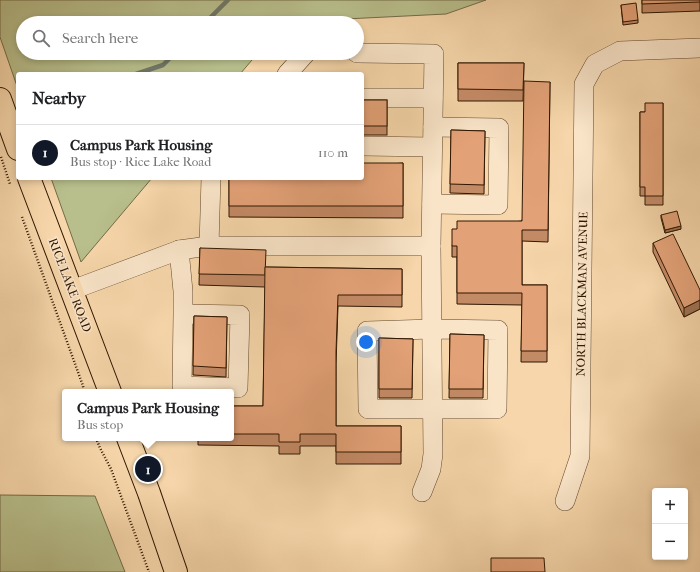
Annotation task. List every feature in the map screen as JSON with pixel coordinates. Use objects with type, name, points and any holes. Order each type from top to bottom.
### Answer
[{"type":"main road","points":[[0,99],[16,143]]},
{"type":"main road","name":"RICE LAKE ROAD","points":[[20,181],[72,290],[109,389]]},
{"type":"main road","points":[[129,441],[176,572]]},
{"type":"street","name":"NORTH BLACKMAN AVENUE","points":[[565,501],[580,456],[584,84],[595,64],[620,51],[700,48]]},
{"type":"street","points":[[364,53],[434,54],[431,246],[433,454],[431,469],[422,492]]},
{"type":"street","points":[[289,72],[300,60]]},
{"type":"street","points":[[364,98],[433,98]]},
{"type":"street","points":[[432,204],[498,205],[499,128],[433,127]]},
{"type":"street","points":[[364,146],[432,147]]},
{"type":"street","points":[[208,246],[211,180]]},
{"type":"street","points":[[72,290],[179,250],[208,246],[431,246]]},
{"type":"street","points":[[179,250],[183,291],[182,386],[238,388],[240,315],[183,314]]},
{"type":"street","points":[[432,330],[498,330],[497,409],[368,408],[367,331],[432,330]]},
{"type":"path","points":[[0,156],[16,176]]},
{"type":"path","points":[[21,214],[84,389]]},
{"type":"path","points":[[97,441],[111,469],[149,572]]},
{"type":"green space","points":[[0,0],[486,0],[446,14],[364,18],[364,16],[16,16],[16,60],[252,60],[242,72],[16,72],[16,83],[0,37]]},
{"type":"green space","points":[[52,180],[150,180],[81,262]]},
{"type":"green space","points":[[0,495],[95,496],[125,572],[0,572]]},
{"type":"building","points":[[642,0],[700,0],[700,2],[642,4]]},
{"type":"building","points":[[636,3],[638,20],[623,22],[621,5]]},
{"type":"building","points":[[458,63],[524,63],[523,90],[458,89]]},
{"type":"building","points":[[524,81],[550,82],[548,230],[522,230],[522,285],[547,285],[547,351],[521,351],[522,293],[457,293],[457,246],[452,246],[452,229],[457,229],[457,221],[522,221]]},
{"type":"building","points":[[364,100],[387,100],[387,126],[364,126]]},
{"type":"building","points":[[645,103],[663,103],[663,196],[645,196],[645,187],[640,187],[640,112],[645,112]]},
{"type":"building","points":[[451,130],[485,131],[484,185],[450,184]]},
{"type":"building","points":[[364,163],[403,163],[403,206],[229,206],[229,180],[364,180]]},
{"type":"building","points":[[677,211],[681,226],[665,230],[661,215]]},
{"type":"building","points":[[673,234],[700,290],[700,300],[684,308],[653,243]]},
{"type":"building","points":[[200,248],[266,250],[265,275],[199,274]]},
{"type":"building","points":[[265,267],[402,269],[402,295],[338,295],[336,352],[336,426],[401,426],[401,452],[336,452],[336,434],[300,434],[300,442],[279,442],[279,434],[234,434],[234,406],[263,406]]},
{"type":"building","points":[[194,316],[227,317],[226,368],[193,366]]},
{"type":"building","points":[[450,334],[484,335],[483,389],[449,389]]},
{"type":"building","points":[[379,338],[413,339],[412,389],[379,389]]},
{"type":"building","points":[[491,558],[544,558],[545,572],[491,572]]},
{"type":"waterway","points":[[212,16],[228,0]]},
{"type":"waterway","points":[[142,72],[163,65],[168,60]]},
{"type":"place","name":"Campus Park Housing","points":[[148,469]]}]
